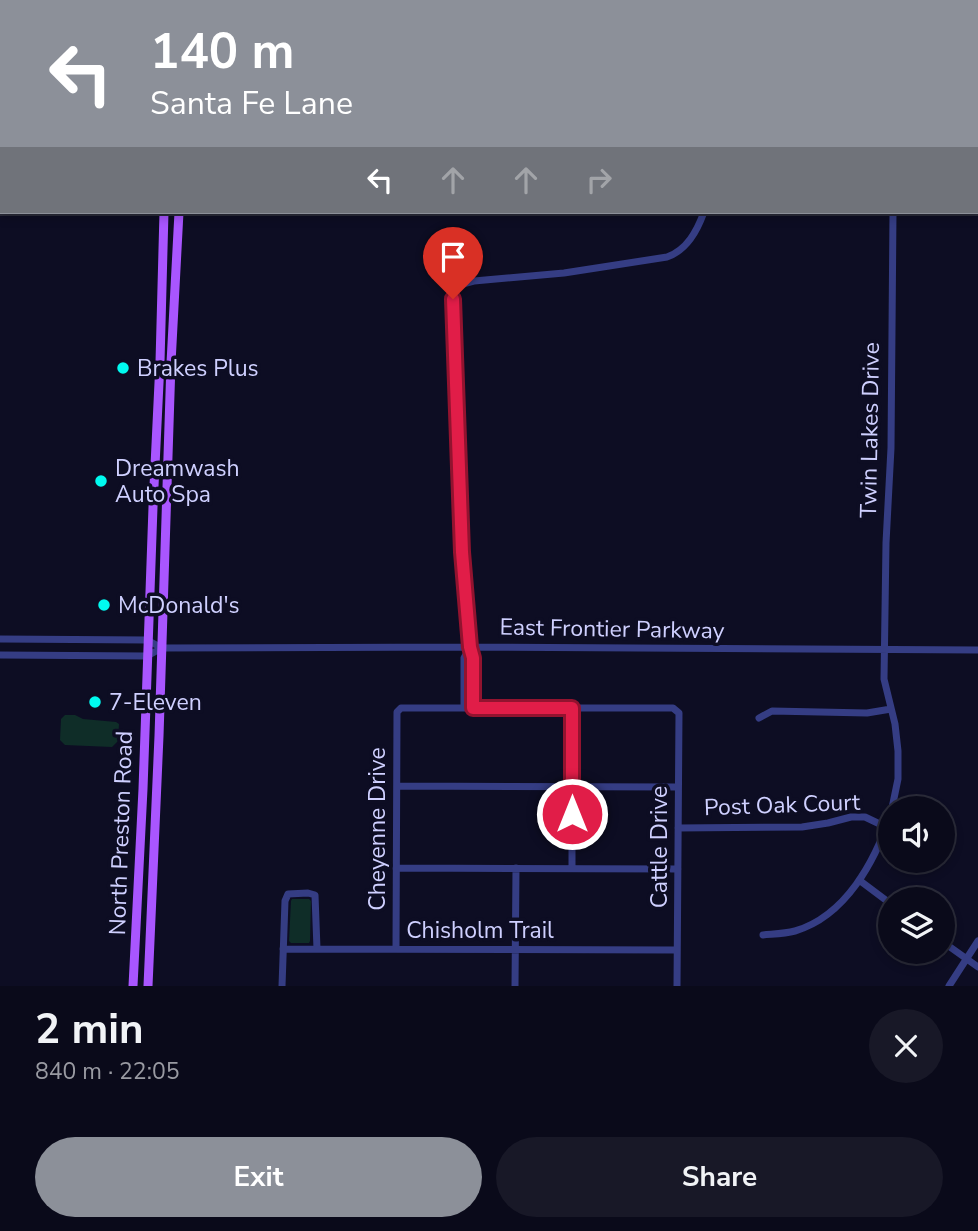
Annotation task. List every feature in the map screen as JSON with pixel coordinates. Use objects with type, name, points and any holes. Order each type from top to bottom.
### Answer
[{"type":"main road","name":"North Preston Road","points":[[133,986],[164,214]]},
{"type":"main road","name":"North Preston Road","points":[[148,986],[179,214]]},
{"type":"main road","points":[[141,838],[155,838]]},
{"type":"street","points":[[473,708],[473,658],[462,552],[454,291],[464,283],[474,281],[564,273],[667,257],[676,254],[687,244],[703,214]]},
{"type":"street","name":"Twin Lakes Drive","points":[[893,214],[891,448],[886,543],[884,679],[899,760],[895,796]]},
{"type":"street","points":[[0,639],[148,640],[162,648]]},
{"type":"street","points":[[470,647],[464,658],[464,708],[572,708],[572,868]]},
{"type":"street","points":[[0,655],[147,656],[162,648]]},
{"type":"street","name":"East Frontier Parkway","points":[[162,648],[978,650]]},
{"type":"street","name":"Cheyenne Drive","points":[[396,949],[397,712],[401,708],[464,708]]},
{"type":"street","name":"Cattle Drive","points":[[572,708],[673,708],[679,713],[677,986]]},
{"type":"street","points":[[760,718],[772,711],[867,713],[891,709]]},
{"type":"street","points":[[397,786],[678,787]]},
{"type":"street","name":"Post Oak Court","points":[[678,828],[802,827],[851,817],[865,817],[878,823]]},
{"type":"street","points":[[762,934],[795,931],[831,913],[869,866],[878,845]]},
{"type":"street","points":[[396,868],[678,869]]},
{"type":"street","points":[[515,986],[516,868]]},
{"type":"street","points":[[859,880],[878,894]]},
{"type":"street","points":[[282,986],[285,901],[288,894],[315,895],[317,949]]},
{"type":"street","points":[[949,986],[978,941]]},
{"type":"street","name":"Chisholm Trail","points":[[284,949],[677,950]]},
{"type":"street","points":[[955,951],[978,967]]},
{"type":"green space","points":[[65,715],[116,722],[119,724],[118,741],[112,747],[65,745],[60,740],[61,719]]},
{"type":"green space","points":[[292,899],[311,901],[309,943],[289,941]]},
{"type":"place","name":"Brakes Plus","points":[[123,368]]},
{"type":"place","name":"Dreamwash Auto Spa","points":[[101,481]]},
{"type":"place","name":"McDonald's","points":[[104,605]]},
{"type":"place","name":"7-Eleven","points":[[95,702]]},
{"type":"route","points":[[453,299],[462,552],[473,658],[473,708],[572,708],[572,814]]}]
